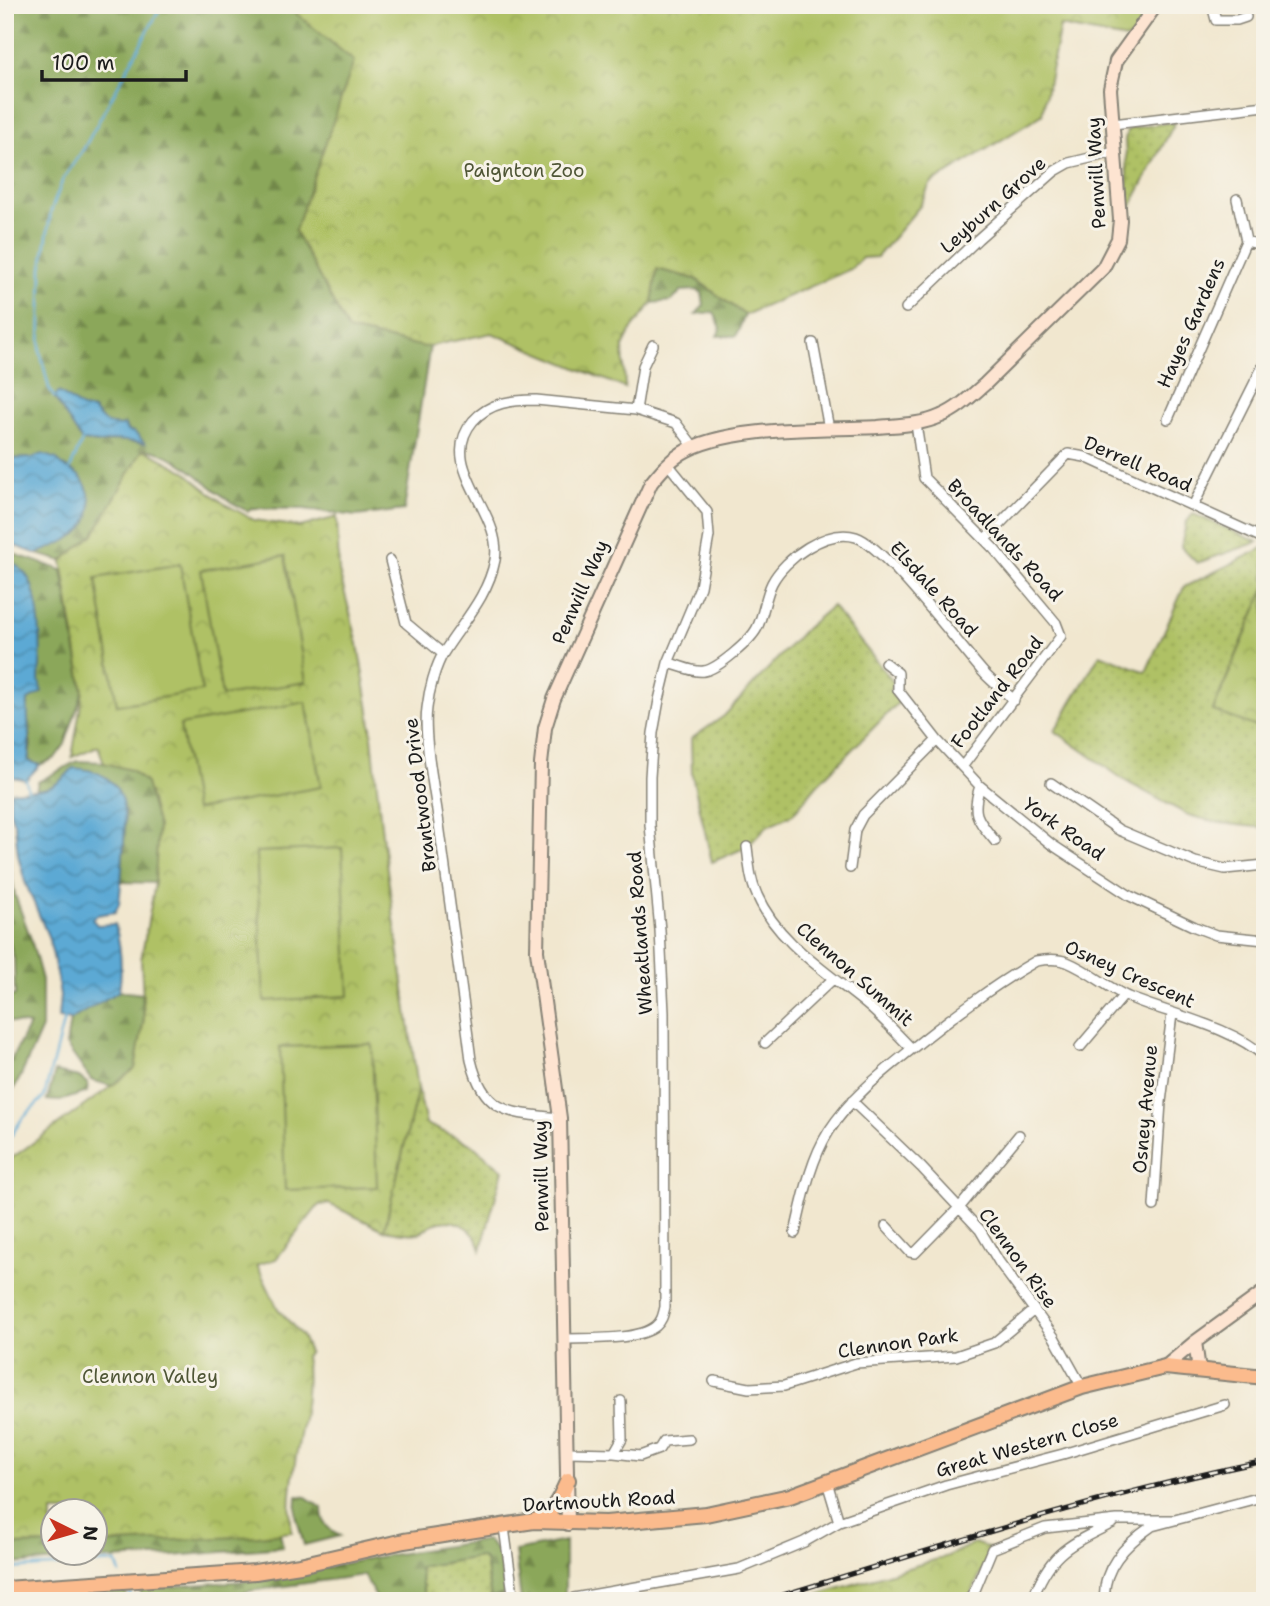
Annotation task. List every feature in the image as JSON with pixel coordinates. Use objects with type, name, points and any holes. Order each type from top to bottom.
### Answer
[{"type":"main road","name":"Dartmouth Road","points":[[5,1589],[255,1572],[300,1565],[404,1541],[534,1521],[606,1523],[706,1514],[790,1496],[1082,1387],[1165,1367],[1265,1377]]},
{"type":"main road","points":[[534,1521],[547,1516],[559,1502],[568,1480]]},
{"type":"street","name":"Penwill Way","points":[[568,1524],[560,1118],[537,951],[541,764],[545,728],[563,676],[651,483],[668,464],[694,447],[734,436],[786,430],[916,424],[944,415],[964,402],[1104,268],[1118,239],[1120,220],[1110,89],[1113,68],[1156,5]]},
{"type":"street","points":[[1212,5],[1216,20],[1246,17]]},
{"type":"street","points":[[1113,124],[1265,106]]},
{"type":"street","name":"Leyburn Grove","points":[[906,308],[1055,171],[1069,163],[1115,152]]},
{"type":"street","name":"Hayes Gardens","points":[[1168,419],[1246,241],[1237,199]]},
{"type":"street","name":"Hayes Gardens","points":[[1246,241],[1265,246]]},
{"type":"street","points":[[813,343],[829,429]]},
{"type":"street","points":[[636,411],[643,366],[653,345]]},
{"type":"street","points":[[1193,506],[1265,362]]},
{"type":"street","name":"Brantwood Drive","points":[[560,1118],[516,1114],[502,1108],[488,1098],[476,1081],[471,1060],[428,741],[427,708],[443,654],[482,595],[496,557],[495,540],[486,513],[470,482],[462,458],[464,437],[470,426],[489,407],[520,400],[598,405],[636,411],[676,423],[694,447]]},
{"type":"street","name":"Broadlands Road","points":[[916,424],[924,478],[985,540],[1056,623],[1060,639]]},
{"type":"street","name":"Derrell Road","points":[[985,540],[1068,454],[1086,457],[1265,539]]},
{"type":"street","name":"Wheatlands Road","points":[[564,1339],[639,1335],[656,1326],[666,1307],[664,1013],[660,930],[650,825],[650,777],[653,733],[668,663],[700,587],[709,536],[707,512],[668,464]]},
{"type":"street","name":"Elsdale Road","points":[[668,663],[702,672],[713,668],[756,630],[773,582],[788,563],[821,541],[836,536],[851,536],[869,543],[921,599],[984,674],[1014,700]]},
{"type":"street","points":[[390,560],[405,623],[443,654]]},
{"type":"street","name":"Footland Road","points":[[962,767],[1060,639]]},
{"type":"street","points":[[886,663],[898,673],[907,665]]},
{"type":"street","name":"York Road","points":[[898,673],[898,690],[937,740],[979,786],[1051,844],[1130,896],[1195,927],[1216,935],[1265,940]]},
{"type":"street","points":[[850,868],[855,830],[863,815],[937,740]]},
{"type":"street","points":[[1051,783],[1119,830],[1195,862],[1225,869],[1265,865]]},
{"type":"street","points":[[979,786],[974,806],[981,824],[995,841]]},
{"type":"street","name":"Clennon Summit","points":[[747,848],[753,887],[780,932],[867,1005],[912,1049]]},
{"type":"street","name":"Osney Crescent","points":[[795,1233],[805,1188],[828,1132],[866,1085],[947,1021],[1036,961],[1065,961],[1124,995],[1217,1029],[1253,1046],[1265,1058]]},
{"type":"street","points":[[765,1043],[833,979]]},
{"type":"street","points":[[1080,1047],[1124,995]]},
{"type":"street","name":"Osney Avenue","points":[[1154,1206],[1161,1102],[1172,1014]]},
{"type":"street","name":"Clennon Rise","points":[[852,1101],[980,1230],[999,1262],[1054,1337],[1082,1387]]},
{"type":"street","points":[[886,1226],[909,1252],[915,1253],[960,1207],[1019,1135]]},
{"type":"street","points":[[1165,1367],[1265,1291]]},
{"type":"street","name":"Clennon Park","points":[[714,1381],[748,1388],[784,1386],[856,1363],[956,1356],[994,1343],[1034,1310]]},
{"type":"street","points":[[1195,1342],[1199,1370]]},
{"type":"street","points":[[614,1452],[622,1438],[621,1401]]},
{"type":"street","name":"Great Western Close","points":[[574,1598],[739,1569],[804,1542],[839,1522],[946,1485],[1063,1454],[1225,1405]]},
{"type":"street","points":[[567,1452],[614,1452],[640,1456],[659,1449],[664,1441],[689,1439]]},
{"type":"street","points":[[827,1482],[839,1522]]},
{"type":"street","points":[[1105,1601],[1107,1578],[1126,1547],[1152,1526],[1265,1496]]},
{"type":"street","points":[[968,1601],[992,1549],[1045,1528],[1117,1520],[1173,1520]]},
{"type":"street","points":[[1032,1601],[1041,1576],[1054,1559],[1071,1544],[1117,1520]]},
{"type":"street","points":[[504,1527],[514,1601]]},
{"type":"green space","points":[[5,5],[390,5],[492,332],[430,346],[404,510],[356,516],[304,509],[251,508],[248,511],[222,496],[172,458],[143,449],[94,535],[62,561],[37,554],[77,534],[70,469],[32,458],[5,459]],"holes":[[[59,392],[82,408],[93,410],[106,425],[127,432],[143,443],[116,440],[101,443],[82,441],[54,397]]]},
{"type":"green space","name":"Paignton Zoo","points":[[286,5],[1156,5],[1131,40],[1060,26],[1042,115],[930,184],[920,206],[877,257],[862,258],[851,269],[745,315],[696,279],[657,269],[652,303],[632,329],[623,347],[625,388],[492,333],[425,347],[348,330],[295,231],[354,61]]},
{"type":"green space","points":[[1175,122],[1129,210],[1125,140],[1127,131]]},
{"type":"green space","points":[[657,269],[695,279],[745,315],[736,336],[717,336],[721,328],[714,312],[696,314],[704,305],[702,293],[697,290],[681,291],[672,301],[652,303]]},
{"type":"green space","name":"Clennon Valley","points":[[143,449],[183,470],[222,502],[254,520],[300,527],[337,517],[339,571],[358,644],[370,717],[382,835],[418,1088],[384,1230],[329,1204],[319,1205],[276,1259],[257,1265],[278,1309],[302,1336],[309,1352],[305,1356],[306,1400],[292,1487],[292,1532],[108,1543],[108,1498],[38,1498],[38,1544],[5,1545],[5,1165],[135,1069],[144,1019],[141,960],[155,883],[158,826],[146,783],[131,770],[104,763],[98,746],[72,757],[83,691],[62,561],[94,534]]},
{"type":"green space","points":[[1193,514],[1258,542],[1197,563],[1181,547],[1186,523]]},
{"type":"green space","points":[[1265,547],[1265,588],[1213,710],[1265,730],[1265,828],[1219,823],[1188,815],[1127,782],[1055,731],[1100,654],[1146,672],[1184,587]]},
{"type":"green space","points":[[8,552],[62,570],[83,691],[65,744],[55,758],[40,765],[28,761],[31,745],[27,719],[28,700],[40,666],[38,624],[29,580],[5,557]]},
{"type":"green space","points":[[285,556],[306,682],[222,696],[201,570]]},
{"type":"green space","points":[[180,564],[202,691],[117,705],[96,578]]},
{"type":"green space","points":[[1265,588],[1265,730],[1213,711]]},
{"type":"green space","points":[[832,606],[894,683],[890,690],[899,702],[817,785],[793,814],[767,826],[747,847],[712,862],[692,775],[691,739],[724,716],[806,628]]},
{"type":"green space","points":[[306,702],[321,787],[195,810],[180,725]]},
{"type":"green space","points":[[77,761],[104,762],[131,770],[146,783],[158,826],[155,883],[121,882],[124,810],[65,778],[46,790],[36,790],[38,782]]},
{"type":"green space","points":[[5,838],[15,895],[42,980],[42,1028],[20,1078],[5,1103],[5,1072],[29,1025],[5,1021],[5,999],[15,995],[14,959],[5,927]]},
{"type":"green space","points":[[342,848],[349,996],[264,1001],[256,852]]},
{"type":"green space","points":[[119,991],[142,994],[144,1019],[135,1069],[111,1086],[91,1080],[66,1045],[70,1020]]},
{"type":"green space","points":[[372,1044],[377,1187],[285,1190],[280,1047]]},
{"type":"green space","points":[[55,1072],[79,1077],[88,1084],[87,1092],[60,1101],[47,1100]]},
{"type":"green space","points":[[418,1088],[426,1124],[471,1144],[503,1170],[481,1250],[469,1230],[449,1221],[433,1224],[415,1233],[384,1230]]},
{"type":"green space","points":[[297,1496],[306,1497],[322,1508],[326,1525],[340,1536],[304,1545],[296,1515]]},
{"type":"green space","points":[[280,1533],[283,1547],[108,1559],[108,1543]]},
{"type":"green space","points":[[486,1540],[500,1553],[505,1594],[491,1598],[485,1560],[479,1557],[419,1567],[425,1601],[378,1601],[364,1575],[250,1591],[201,1601],[142,1601],[140,1589],[271,1579],[371,1558]]},
{"type":"green space","points":[[565,1541],[565,1601],[521,1601],[515,1551]]},
{"type":"green space","points":[[974,1543],[992,1549],[968,1601],[797,1601],[948,1556]]},
{"type":"green space","points":[[38,1544],[38,1562],[5,1564],[5,1545]]},
{"type":"green space","points":[[479,1557],[485,1560],[491,1598],[502,1595],[503,1601],[425,1601],[419,1567]]},
{"type":"green space","points":[[126,1590],[127,1601],[5,1601],[5,1600]]},
{"type":"water","points":[[59,392],[82,408],[93,410],[107,423],[125,425],[127,431],[134,432],[145,443],[82,441],[54,397]]},
{"type":"water","points":[[42,454],[57,459],[79,476],[89,493],[90,508],[87,522],[77,534],[37,554],[5,542],[5,459],[32,458]]},
{"type":"water","points":[[5,557],[18,566],[29,579],[39,621],[39,679],[42,692],[28,700],[28,761],[40,765],[26,780],[13,777],[5,764]]},
{"type":"water","points":[[73,768],[91,771],[105,777],[114,785],[120,796],[125,822],[119,904],[115,912],[97,915],[92,919],[97,925],[115,924],[121,957],[119,991],[70,1020],[58,1018],[60,995],[53,956],[48,936],[25,882],[10,812],[10,792],[45,789],[58,783]]},
{"type":"waterway","points":[[54,397],[49,388],[40,351],[42,268],[51,211],[63,179],[83,150],[162,5]]},
{"type":"waterway","points":[[70,469],[82,441]]},
{"type":"waterway","points":[[26,780],[28,790]]},
{"type":"waterway","points":[[5,1145],[22,1119],[44,1097],[64,1019]]},
{"type":"waterway","points":[[5,1569],[116,1562],[120,1574]]},
{"type":"waterway","points":[[130,1601],[131,1590]]},
{"type":"railway","points":[[763,1601],[1075,1507],[1265,1461]]}]
